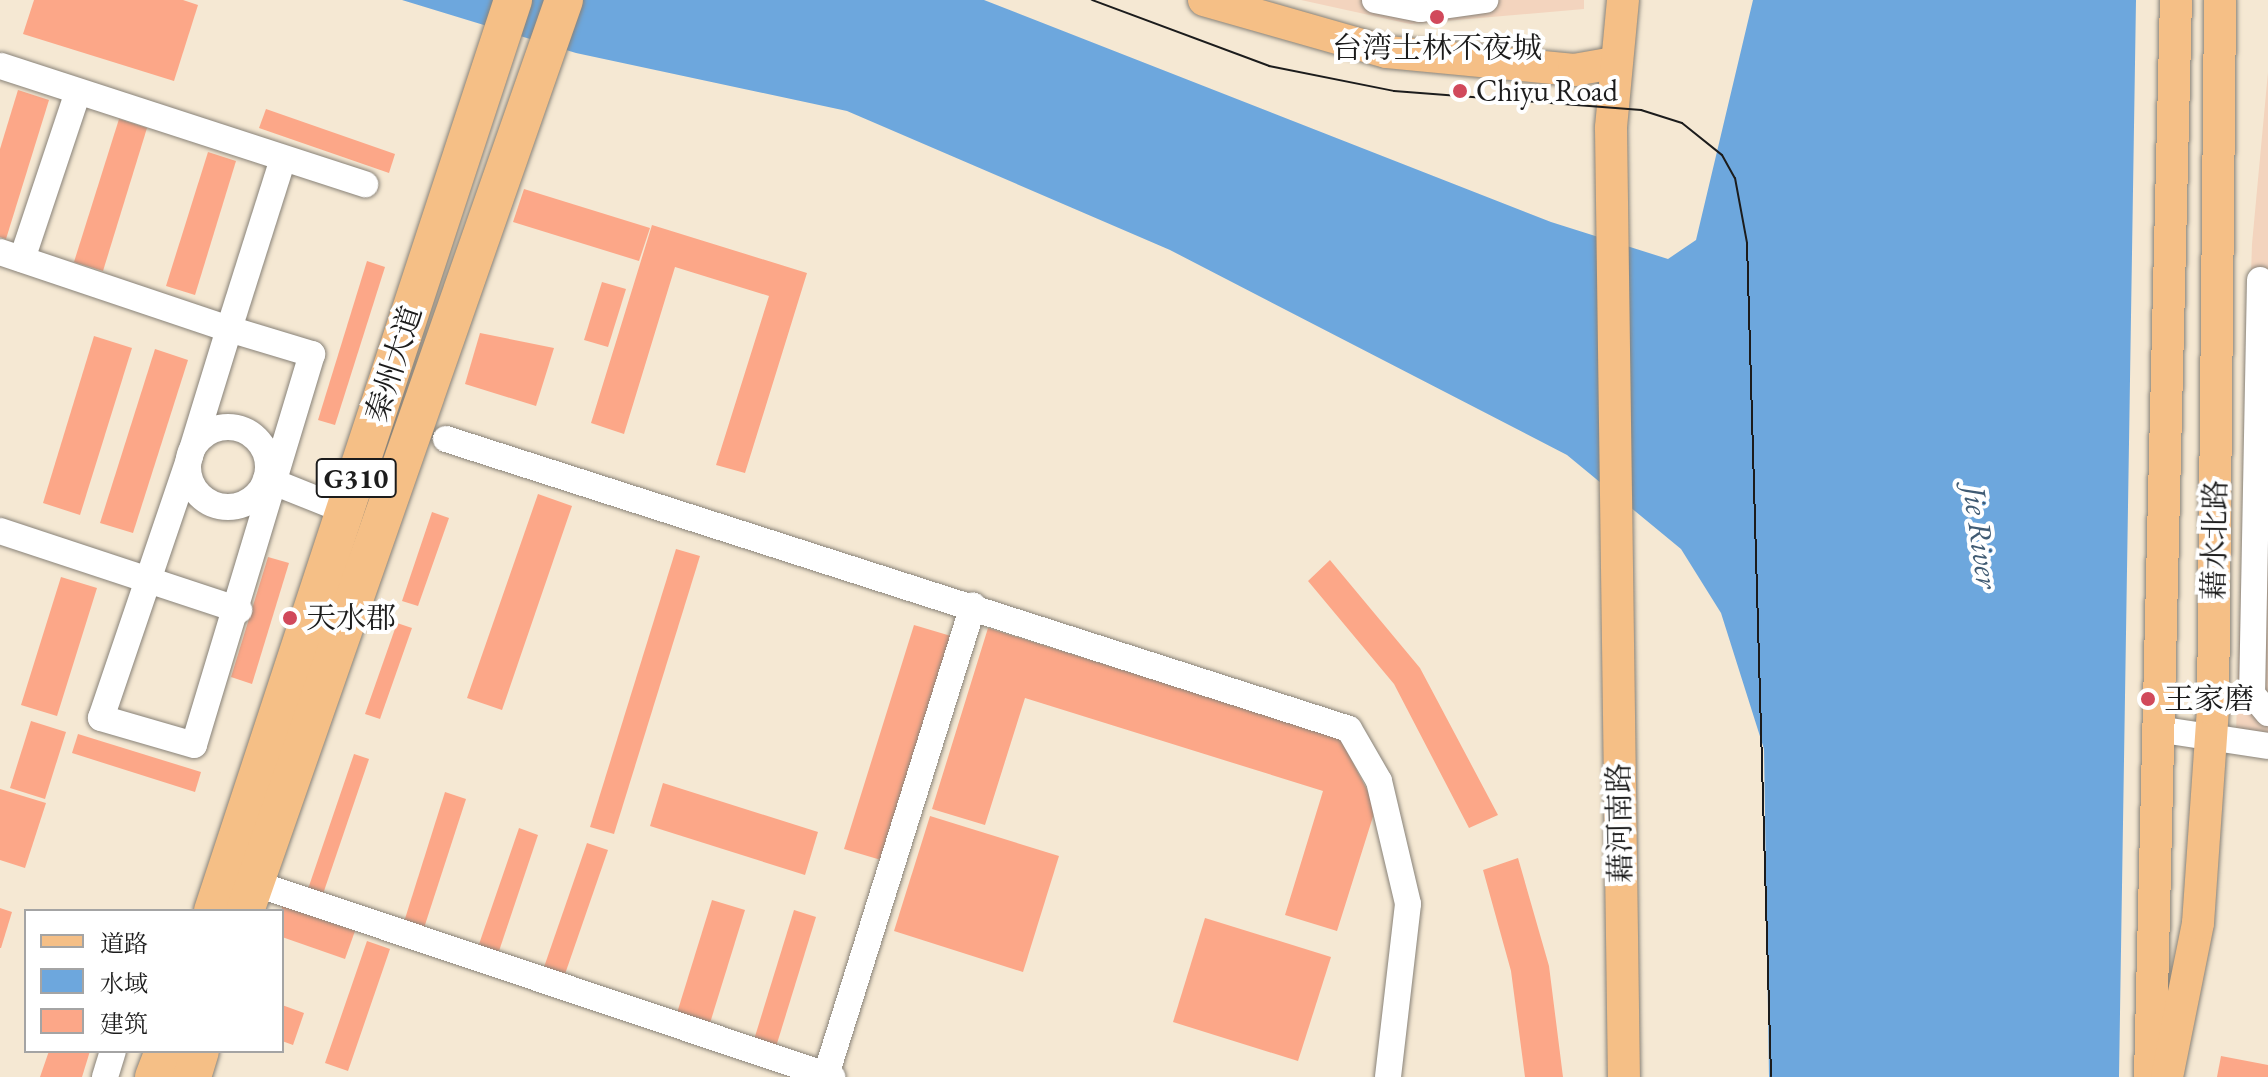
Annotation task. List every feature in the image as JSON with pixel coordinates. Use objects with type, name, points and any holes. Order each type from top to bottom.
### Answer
[{"type":"highway","name":"秦州大道","points":[[242,889],[346,511],[513,0]]},
{"type":"highway","name":"秦州大道","points":[[216,909],[242,889],[564,0]]},
{"type":"highway","points":[[154,1077],[163,1053]]},
{"type":"highway","points":[[192,1077],[199,1053]]},
{"type":"main road","points":[[1204,0],[1387,52],[1574,70],[1612,63]]},
{"type":"main road","points":[[1601,0],[1612,63]]},
{"type":"main road","points":[[1612,63],[1623,0]]},
{"type":"main road","name":"藉水北路","points":[[2150,1077],[2164,730],[2176,0]]},
{"type":"main road","name":"藉水北路","points":[[2167,1077],[2198,923],[2212,737],[2220,0]]},
{"type":"main road","name":"藉河南路","points":[[1612,63],[1615,569],[1624,1077]]},
{"type":"street","points":[[1375,0],[1420,9],[1485,0]]},
{"type":"street","points":[[1,66],[365,184]]},
{"type":"street","points":[[78,92],[11,256],[229,329],[312,354],[272,481],[239,610],[194,745],[101,718],[190,456],[229,329],[283,159]]},
{"type":"street","points":[[2260,280],[2262,496],[2252,694],[2268,713]]},
{"type":"street","points":[[240,429],[263,449],[272,481],[247,503],[217,506],[193,486],[190,456],[210,432],[240,429]]},
{"type":"street","points":[[446,439],[973,605],[1349,729],[1379,781],[1408,904],[1388,1077]]},
{"type":"street","points":[[272,481],[346,511]]},
{"type":"street","points":[[0,531],[239,610]]},
{"type":"street","points":[[199,909],[211,869],[242,889],[822,1075],[973,605]]},
{"type":"street","points":[[2164,730],[2268,746]]},
{"type":"street","points":[[105,1077],[112,1053]]},
{"type":"shaded area","name":"台湾士林不夜城","points":[[1301,0],[1584,0],[1584,9],[1410,24]]},
{"type":"shaded area","points":[[2268,72],[2268,736],[2236,733],[2252,244]]},
{"type":"water","name":"Jie River","points":[[402,0],[984,0],[1551,222],[1668,259],[1696,240],[1753,0],[2136,0],[2119,1077],[1769,1077],[1764,749],[1721,613],[1681,549],[1567,455],[1170,250],[847,111],[576,53]]},
{"type":"building","points":[[34,0],[183,0],[198,5],[174,81],[23,34]]},
{"type":"building","points":[[18,90],[49,100],[6,239],[0,237],[0,149]]},
{"type":"building","points":[[266,109],[395,154],[389,173],[259,128]]},
{"type":"building","points":[[119,119],[147,128],[103,271],[74,262]]},
{"type":"building","points":[[208,152],[236,161],[195,295],[166,286]]},
{"type":"building","points":[[524,189],[650,228],[639,261],[513,222]]},
{"type":"building","points":[[652,225],[807,273],[745,473],[716,465],[769,296],[675,267],[624,434],[591,423]]},
{"type":"building","points":[[367,261],[385,267],[335,425],[318,420]]},
{"type":"building","points":[[602,282],[626,289],[608,347],[584,340]]},
{"type":"building","points":[[480,333],[554,348],[536,406],[465,384]]},
{"type":"building","points":[[94,336],[132,348],[80,515],[43,503]]},
{"type":"building","points":[[155,349],[188,360],[133,533],[100,523]]},
{"type":"building","points":[[538,494],[572,506],[502,710],[467,698]]},
{"type":"building","points":[[432,512],[449,518],[418,606],[402,601]]},
{"type":"building","points":[[676,549],[700,556],[614,834],[590,827]]},
{"type":"building","points":[[268,557],[289,563],[252,684],[231,677]]},
{"type":"building","points":[[1330,560],[1420,668],[1498,815],[1469,828],[1394,684],[1308,581]]},
{"type":"building","points":[[61,577],[97,588],[57,716],[21,705]]},
{"type":"building","points":[[397,623],[412,628],[380,719],[365,714]]},
{"type":"building","points":[[914,625],[951,636],[881,860],[844,849]]},
{"type":"building","points":[[988,628],[1340,738],[1376,807],[1337,931],[1285,915],[1323,791],[1025,698],[985,825],[932,809]]},
{"type":"building","points":[[31,721],[66,732],[45,799],[10,788]]},
{"type":"building","points":[[78,734],[201,772],[195,792],[72,753]]},
{"type":"building","points":[[354,754],[369,759],[323,894],[308,889]]},
{"type":"building","points":[[663,783],[818,832],[805,875],[650,826]]},
{"type":"building","points":[[0,789],[46,803],[25,868],[0,860]]},
{"type":"building","points":[[445,792],[466,799],[423,931],[403,925]]},
{"type":"building","points":[[930,816],[1059,856],[1023,972],[894,931]]},
{"type":"building","points":[[519,828],[538,835],[497,957],[477,950]]},
{"type":"building","points":[[587,843],[608,850],[564,977],[543,970]]},
{"type":"building","points":[[1518,858],[1549,966],[1563,1077],[1525,1077],[1511,971],[1483,870]]},
{"type":"building","points":[[712,900],[745,910],[710,1023],[677,1013]]},
{"type":"building","points":[[282,906],[355,931],[345,959],[284,938]]},
{"type":"building","points":[[0,908],[12,912],[1,948],[0,948]]},
{"type":"building","points":[[794,910],[816,917],[775,1050],[753,1043]]},
{"type":"building","points":[[1205,918],[1331,957],[1298,1061],[1173,1022]]},
{"type":"building","points":[[367,941],[390,949],[348,1071],[325,1063]]},
{"type":"building","points":[[284,1006],[304,1013],[293,1045],[284,1042]]},
{"type":"building","points":[[48,1053],[89,1053],[82,1077],[40,1077]]},
{"type":"building","points":[[2221,1056],[2268,1065],[2268,1077],[2217,1077]]},
{"type":"tram line","points":[[1092,0],[1269,66],[1394,91],[1641,110],[1682,123],[1722,155],[1735,178],[1747,243],[1771,1077]]},
{"type":"place","name":"台湾士林不夜城","points":[[1437,17]]},
{"type":"place","name":"Chiyu Road","points":[[1460,91]]},
{"type":"place","name":"天水郡","points":[[290,618]]},
{"type":"place","name":"王家磨","points":[[2148,699]]}]
